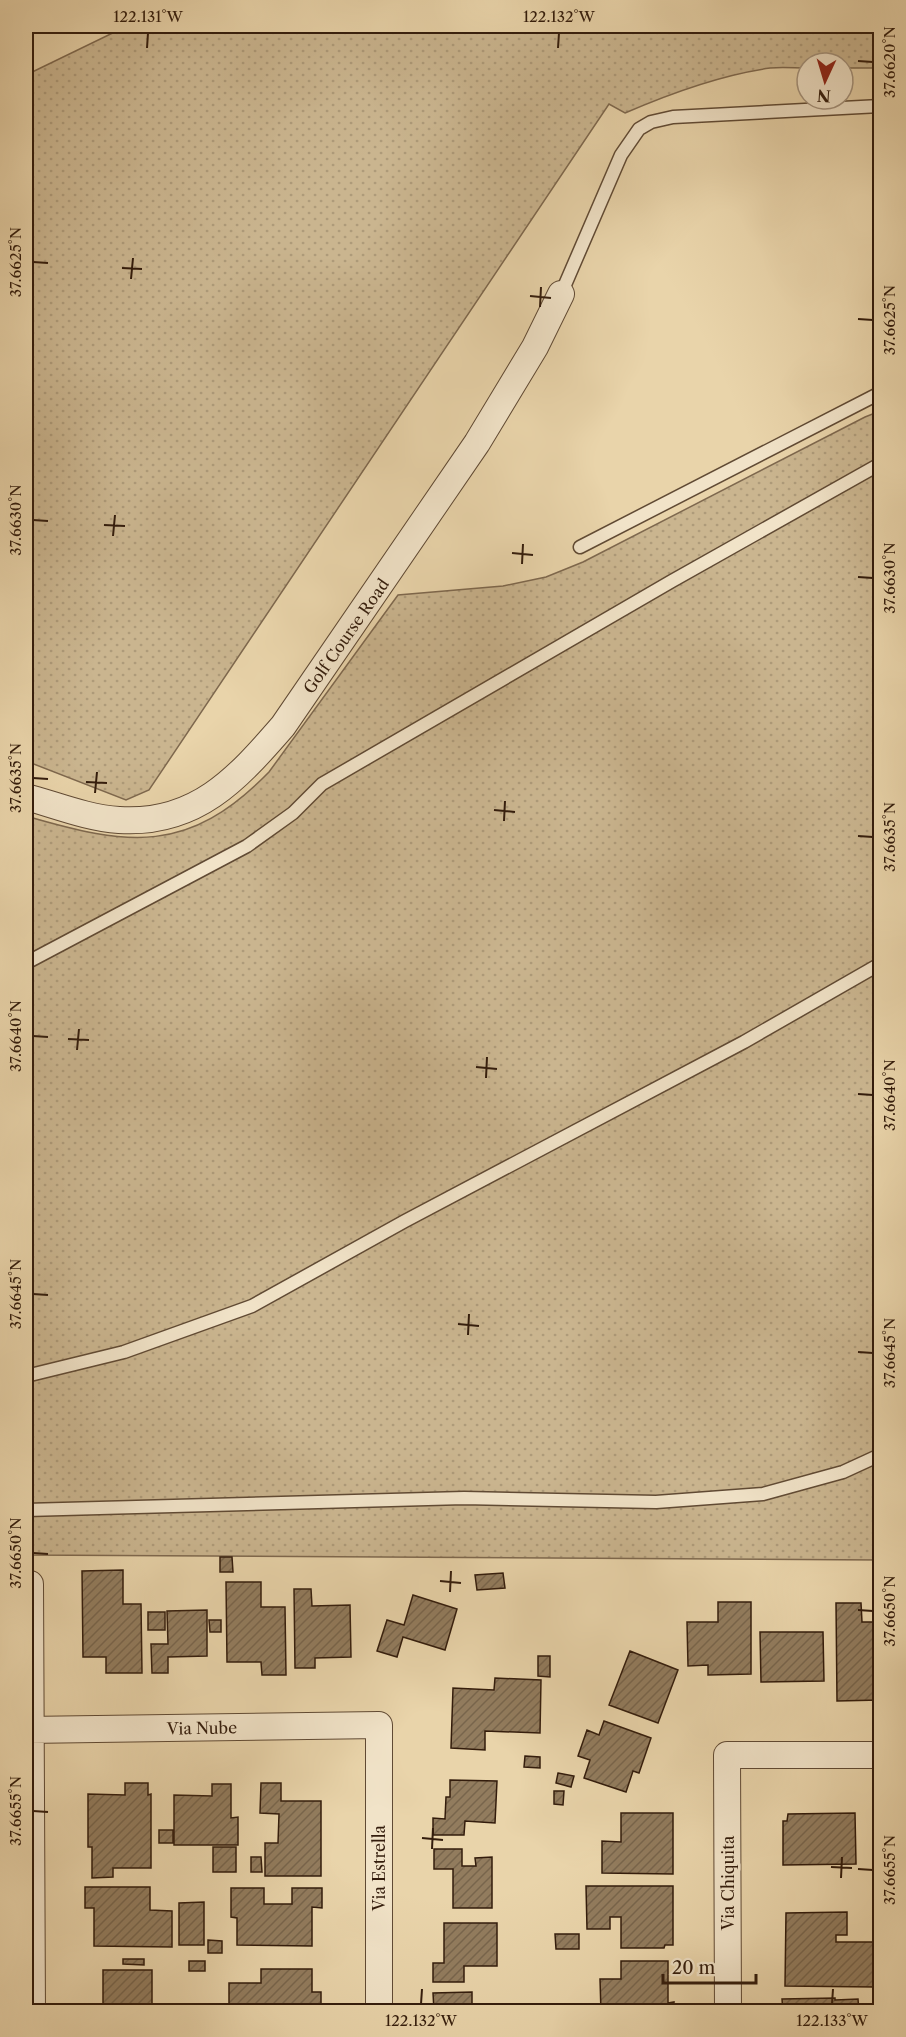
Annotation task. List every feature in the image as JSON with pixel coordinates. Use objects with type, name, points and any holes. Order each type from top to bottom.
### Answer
[{"type":"street","name":"Golf Course Road","points":[[26,797],[90,816],[119,820],[155,819],[191,808],[220,791],[248,766],[283,726],[477,443],[535,347],[561,294]]},
{"type":"street","points":[[30,1584],[27,1730],[32,2012]]},
{"type":"street","name":"Via Nube","points":[[27,1730],[379,1725]]},
{"type":"street","name":"Via Estrella","points":[[379,1725],[380,2012]]},
{"type":"street","name":"Via Chiquita","points":[[728,2012],[727,1755],[880,1755]]},
{"type":"lane","points":[[561,294],[621,155],[639,129],[651,122],[673,117],[880,106]]},
{"type":"lane","points":[[580,547],[880,393]]},
{"type":"lane","points":[[26,963],[247,846],[293,813],[322,784],[672,581],[880,464]]},
{"type":"lane","points":[[26,1376],[124,1352],[252,1306],[405,1221],[744,1042],[880,964]]},
{"type":"lane","points":[[26,1510],[464,1498],[656,1502],[763,1494],[843,1472],[880,1455]]},
{"type":"shaded area","points":[[127,26],[880,26],[880,68],[855,68],[855,51],[795,51],[795,68],[770,68],[714,80],[625,113],[609,104],[149,790],[126,800],[26,761],[26,75]]},
{"type":"shaded area","points":[[880,411],[880,1560],[26,1555],[26,816],[96,833],[127,837],[156,836],[184,830],[211,818],[240,799],[269,772],[398,595],[503,586],[546,577],[583,562]]},
{"type":"building","points":[[220,1557],[232,1557],[233,1572],[220,1572]]},
{"type":"building","points":[[123,1570],[123,1604],[141,1604],[142,1673],[106,1673],[106,1657],[83,1657],[82,1571]]},
{"type":"building","points":[[503,1573],[505,1588],[477,1590],[475,1575]]},
{"type":"building","points":[[226,1582],[261,1582],[261,1607],[285,1607],[286,1675],[262,1675],[261,1662],[227,1662]]},
{"type":"building","points":[[294,1589],[311,1589],[312,1606],[350,1605],[351,1657],[315,1658],[315,1668],[295,1668]]},
{"type":"building","points":[[413,1595],[457,1609],[445,1650],[403,1637],[397,1657],[377,1651],[387,1620],[404,1625]]},
{"type":"building","points":[[718,1602],[751,1602],[751,1674],[708,1675],[708,1665],[688,1666],[687,1622],[718,1622]]},
{"type":"building","points":[[836,1603],[861,1603],[862,1622],[880,1622],[880,1700],[837,1701]]},
{"type":"building","points":[[207,1610],[207,1656],[168,1657],[168,1673],[152,1673],[151,1644],[168,1644],[167,1611]]},
{"type":"building","points":[[148,1612],[165,1612],[165,1630],[148,1630]]},
{"type":"building","points":[[209,1620],[221,1620],[221,1632],[210,1632]]},
{"type":"building","points":[[760,1632],[823,1632],[824,1681],[761,1682]]},
{"type":"building","points":[[630,1651],[678,1670],[658,1723],[609,1705]]},
{"type":"building","points":[[538,1656],[550,1656],[550,1677],[538,1676]]},
{"type":"building","points":[[495,1678],[541,1680],[540,1733],[485,1731],[485,1750],[451,1748],[453,1688],[494,1690]]},
{"type":"building","points":[[604,1721],[651,1738],[639,1773],[633,1771],[626,1792],[584,1778],[590,1760],[578,1756],[587,1730],[599,1735]]},
{"type":"building","points":[[525,1756],[540,1757],[540,1768],[524,1767]]},
{"type":"building","points":[[558,1773],[574,1776],[571,1787],[556,1783]]},
{"type":"building","points":[[450,1780],[497,1781],[495,1823],[465,1821],[464,1835],[433,1835],[433,1818],[445,1819],[446,1797],[450,1797]]},
{"type":"building","points":[[125,1783],[148,1783],[148,1795],[151,1794],[151,1868],[113,1868],[113,1877],[92,1878],[92,1847],[88,1847],[88,1794],[125,1795]]},
{"type":"building","points":[[261,1783],[281,1783],[281,1801],[321,1801],[321,1876],[265,1876],[265,1843],[278,1843],[279,1814],[260,1813]]},
{"type":"building","points":[[212,1784],[231,1784],[231,1818],[238,1817],[238,1845],[174,1845],[174,1795],[212,1796]]},
{"type":"building","points":[[554,1791],[564,1791],[563,1805],[554,1804]]},
{"type":"building","points":[[621,1813],[673,1813],[673,1874],[602,1873],[602,1841],[621,1842]]},
{"type":"building","points":[[855,1813],[856,1864],[783,1865],[783,1821],[787,1821],[788,1814]]},
{"type":"building","points":[[874,1820],[880,1820],[880,1864],[874,1864]]},
{"type":"building","points":[[159,1830],[173,1830],[173,1843],[159,1843]]},
{"type":"building","points":[[213,1847],[236,1847],[236,1872],[213,1872]]},
{"type":"building","points":[[434,1849],[462,1849],[462,1866],[476,1866],[475,1858],[492,1857],[492,1908],[453,1908],[453,1869],[434,1869]]},
{"type":"building","points":[[251,1857],[261,1857],[262,1872],[251,1872]]},
{"type":"building","points":[[586,1886],[673,1886],[673,1945],[665,1945],[664,1948],[621,1948],[621,1917],[610,1917],[610,1929],[587,1929]]},
{"type":"building","points":[[85,1887],[150,1887],[150,1910],[172,1911],[172,1947],[94,1946],[94,1908],[85,1908]]},
{"type":"building","points":[[231,1888],[264,1888],[264,1904],[292,1904],[292,1888],[322,1888],[322,1908],[312,1907],[312,1946],[237,1945],[237,1918],[231,1917]]},
{"type":"building","points":[[204,1902],[204,1945],[179,1945],[179,1903]]},
{"type":"building","points":[[847,1912],[847,1935],[836,1935],[836,1942],[874,1942],[875,1987],[785,1986],[786,1913]]},
{"type":"building","points":[[444,1923],[497,1923],[497,1966],[464,1966],[464,1982],[433,1982],[433,1963],[444,1963]]},
{"type":"building","points":[[555,1934],[579,1934],[579,1949],[556,1949]]},
{"type":"building","points":[[208,1940],[222,1941],[222,1953],[208,1953]]},
{"type":"building","points":[[123,1959],[144,1959],[144,1965],[123,1964]]},
{"type":"building","points":[[189,1961],[205,1961],[205,1971],[189,1971]]},
{"type":"building","points":[[621,1961],[668,1961],[668,2003],[674,2002],[674,2012],[601,2012],[600,1979],[621,1979]]},
{"type":"building","points":[[261,1969],[312,1969],[312,1992],[321,1992],[321,2012],[229,2012],[229,1983],[261,1983]]},
{"type":"building","points":[[103,1970],[152,1970],[152,2012],[86,2012],[86,2008],[103,2008]]},
{"type":"building","points":[[472,1992],[472,2009],[512,2009],[512,2012],[434,2011],[433,1993]]},
{"type":"building","points":[[835,1998],[835,2000],[858,1999],[859,2012],[783,2012],[782,1999]]}]
